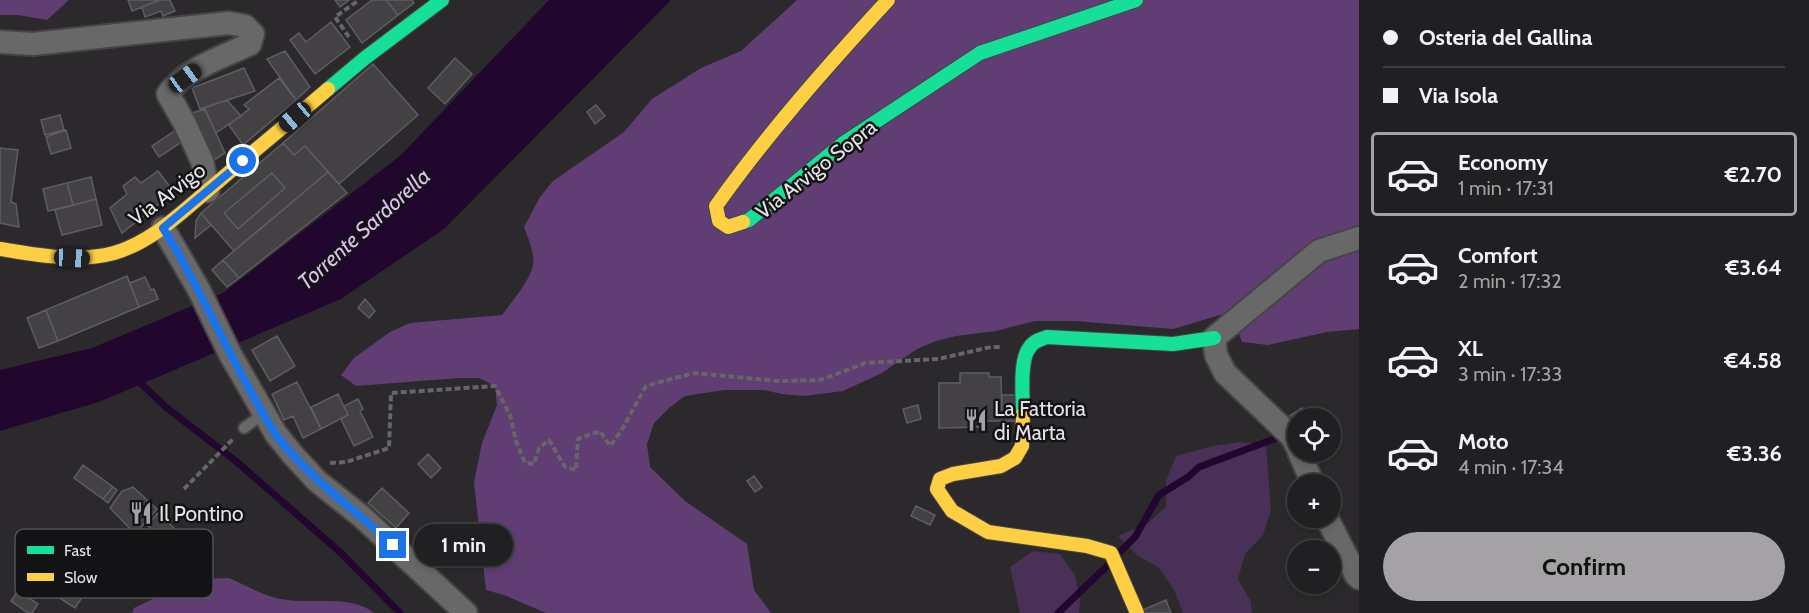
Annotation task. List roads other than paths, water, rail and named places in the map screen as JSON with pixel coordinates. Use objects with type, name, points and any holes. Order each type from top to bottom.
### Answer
[{"type":"street","name":"Via Arvigo","points":[[0,249],[84,258],[108,254],[129,247],[163,228],[365,58],[442,0]]},
{"type":"street","name":"Via Arvigo Sopra","points":[[888,0],[833,59],[736,177],[716,206],[718,221],[728,227],[749,220],[845,142],[980,53],[1136,0]]},
{"type":"street","points":[[0,42],[33,44],[229,23],[245,26],[253,34],[250,44],[196,70],[174,86],[168,94],[202,161],[208,191]]},
{"type":"street","points":[[163,228],[200,290],[230,354],[276,434],[317,480],[361,516],[466,613]]},
{"type":"street","points":[[1137,613],[1112,553],[1087,546],[988,532],[952,511],[937,489],[940,479],[953,474],[1001,466],[1014,458],[1022,446],[1024,357],[1028,346],[1037,340],[1047,337],[1173,344],[1214,338],[1319,250],[1359,238]]},
{"type":"street","points":[[1214,338],[1216,355],[1224,373],[1287,432]]},
{"type":"street","points":[[1332,528],[1359,578]]},
{"type":"lane","points":[[244,428],[263,414]]},
{"type":"water","name":"Torrente Sardorella","points":[[549,0],[671,0],[444,229],[341,299],[99,402],[0,431],[0,370],[92,348],[223,293],[401,155]]},
{"type":"waterway","points":[[135,378],[167,408],[237,462],[341,553],[400,613]]},
{"type":"waterway","points":[[1120,552],[1135,537],[1159,495],[1188,477],[1199,467],[1282,436]]},
{"type":"waterway","points":[[1058,613],[1108,565]]},
{"type":"place","name":"La Fattoria di Marta","points":[[976,420]]},
{"type":"place","name":"Il Pontino","points":[[141,513]]}]
